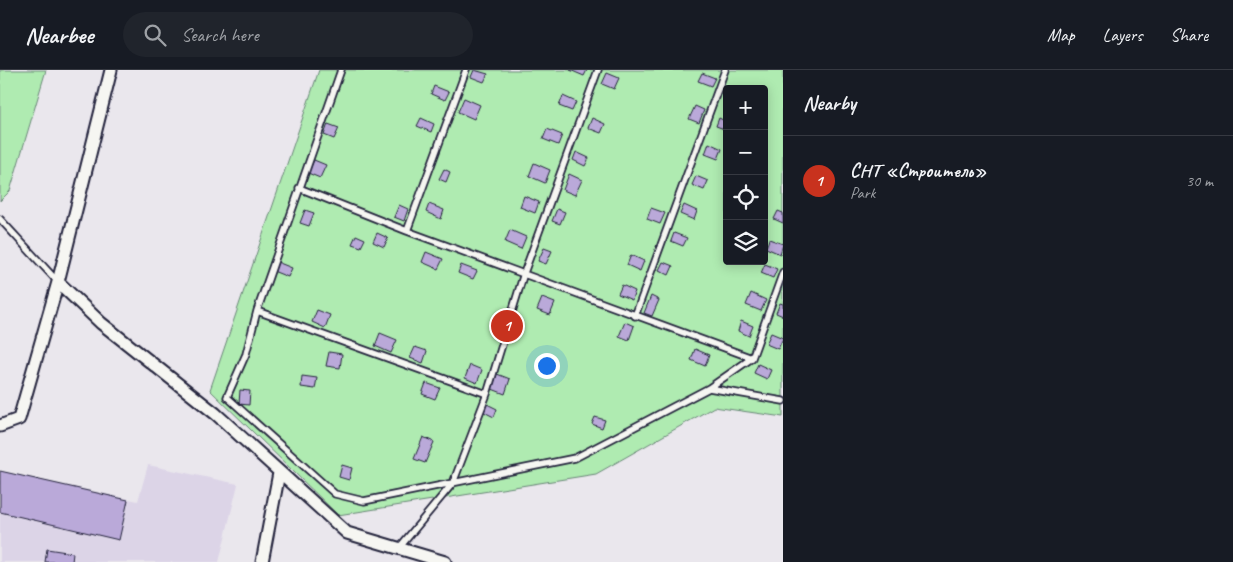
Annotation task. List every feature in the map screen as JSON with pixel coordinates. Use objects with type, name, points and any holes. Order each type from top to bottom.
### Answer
[{"type":"street","points":[[0,426],[19,419],[58,282],[111,70]]},
{"type":"street","points":[[58,282],[101,324],[216,414],[347,533],[445,562]]},
{"type":"street","points":[[262,562],[279,473]]},
{"type":"lane","points":[[341,70],[257,311],[246,354],[227,397],[336,494],[364,501],[575,458],[709,388],[752,358],[783,272]]},
{"type":"lane","points":[[408,231],[466,70]]},
{"type":"lane","points":[[399,548],[452,483],[487,394],[524,273],[598,70]]},
{"type":"lane","points":[[635,316],[725,70]]},
{"type":"lane","points":[[299,188],[408,231],[752,358]]},
{"type":"lane","points":[[0,219],[58,282]]},
{"type":"lane","points":[[257,311],[487,394]]},
{"type":"lane","points":[[709,388],[783,401]]},
{"type":"shaded area","points":[[148,465],[238,484],[219,562],[0,562],[0,471],[138,501]]},
{"type":"green space","points":[[0,70],[46,70],[10,191],[0,201]]},
{"type":"green space","points":[[319,70],[783,70],[783,417],[714,407],[596,474],[338,515],[210,390]]},
{"type":"building","points":[[474,70],[488,74],[484,82],[471,77]]},
{"type":"building","points":[[570,70],[587,70],[584,76]]},
{"type":"building","points":[[607,73],[619,78],[614,89],[602,84]]},
{"type":"building","points":[[702,73],[715,78],[711,86],[698,81]]},
{"type":"building","points":[[434,86],[449,92],[445,100],[431,94]]},
{"type":"building","points":[[563,96],[576,102],[572,111],[559,106]]},
{"type":"building","points":[[464,98],[480,105],[474,119],[458,112]]},
{"type":"building","points":[[695,106],[704,110],[699,123],[689,119]]},
{"type":"building","points":[[421,118],[434,124],[431,132],[417,126]]},
{"type":"building","points":[[592,118],[605,124],[601,133],[588,128]]},
{"type":"building","points":[[719,118],[723,120],[723,129],[716,126]]},
{"type":"building","points":[[328,124],[339,128],[334,139],[324,135]]},
{"type":"building","points":[[547,129],[562,135],[558,145],[543,139]]},
{"type":"building","points":[[709,143],[722,149],[718,159],[705,154]]},
{"type":"building","points":[[576,152],[589,158],[585,166],[573,160]]},
{"type":"building","points":[[314,160],[326,165],[320,178],[308,173]]},
{"type":"building","points":[[534,163],[550,170],[545,183],[529,176]]},
{"type":"building","points":[[444,169],[450,172],[446,182],[439,179]]},
{"type":"building","points":[[569,174],[582,180],[575,195],[563,190]]},
{"type":"building","points":[[696,176],[708,181],[704,190],[692,185]]},
{"type":"building","points":[[524,196],[539,202],[535,213],[520,207]]},
{"type":"building","points":[[429,204],[444,210],[441,219],[426,212]]},
{"type":"building","points":[[399,205],[408,209],[404,221],[394,217]]},
{"type":"building","points":[[684,205],[697,211],[694,220],[680,214]]},
{"type":"building","points":[[651,208],[665,213],[660,224],[647,219]]},
{"type":"building","points":[[557,209],[565,212],[560,224],[552,221]]},
{"type":"building","points":[[305,210],[314,213],[309,226],[300,223]]},
{"type":"building","points":[[778,211],[783,213],[783,223],[774,219]]},
{"type":"building","points":[[510,230],[526,237],[521,249],[505,242]]},
{"type":"building","points":[[377,233],[388,238],[384,247],[373,242]]},
{"type":"building","points":[[674,233],[687,238],[683,246],[671,241]]},
{"type":"building","points":[[356,235],[365,239],[361,247],[352,244]]},
{"type":"building","points":[[769,239],[783,244],[780,254],[768,249]]},
{"type":"building","points":[[544,248],[552,251],[546,264],[538,261]]},
{"type":"building","points":[[426,252],[443,259],[438,269],[422,262]]},
{"type":"building","points":[[631,255],[644,261],[640,271],[627,265]]},
{"type":"building","points":[[277,262],[292,268],[288,277],[273,271]]},
{"type":"building","points":[[663,262],[673,266],[669,275],[659,270]]},
{"type":"building","points":[[461,265],[477,271],[473,279],[458,273]]},
{"type":"building","points":[[765,265],[777,269],[773,278],[761,273]]},
{"type":"building","points":[[622,285],[635,291],[632,300],[618,294]]},
{"type":"building","points":[[751,293],[766,300],[761,311],[746,305]]},
{"type":"building","points":[[651,296],[659,300],[652,316],[644,313]]},
{"type":"building","points":[[542,298],[555,303],[550,315],[537,310]]},
{"type":"building","points":[[780,303],[783,304],[783,316],[776,313]]},
{"type":"building","points":[[317,310],[330,315],[325,328],[312,322]]},
{"type":"building","points":[[741,321],[753,326],[749,336],[738,331]]},
{"type":"building","points":[[625,322],[634,326],[629,340],[619,336]]},
{"type":"building","points":[[380,333],[397,340],[391,353],[375,346]]},
{"type":"building","points":[[771,333],[783,338],[778,349],[766,344]]},
{"type":"building","points":[[415,347],[427,351],[423,363],[410,358]]},
{"type":"building","points":[[695,349],[709,355],[705,366],[691,360]]},
{"type":"building","points":[[329,352],[342,354],[340,368],[326,366]]},
{"type":"building","points":[[758,364],[771,370],[767,379],[754,373]]},
{"type":"building","points":[[470,365],[482,370],[477,383],[465,378]]},
{"type":"building","points":[[497,374],[510,379],[505,394],[492,389]]},
{"type":"building","points":[[302,376],[317,378],[315,389],[301,387]]},
{"type":"building","points":[[426,383],[440,388],[435,399],[422,394]]},
{"type":"building","points":[[240,390],[250,391],[249,405],[239,404]]},
{"type":"building","points":[[485,403],[497,409],[494,417],[482,411]]},
{"type":"building","points":[[595,417],[605,420],[602,428],[592,424]]},
{"type":"building","points":[[423,437],[434,442],[425,463],[414,459]]},
{"type":"building","points":[[342,465],[352,468],[349,480],[339,477]]},
{"type":"building","points":[[0,471],[128,500],[119,540],[0,512]]},
{"type":"building","points":[[47,549],[73,553],[72,562],[45,562]]},
{"type":"place","name":"СНТ «Строитель»","points":[[507,326]]}]
